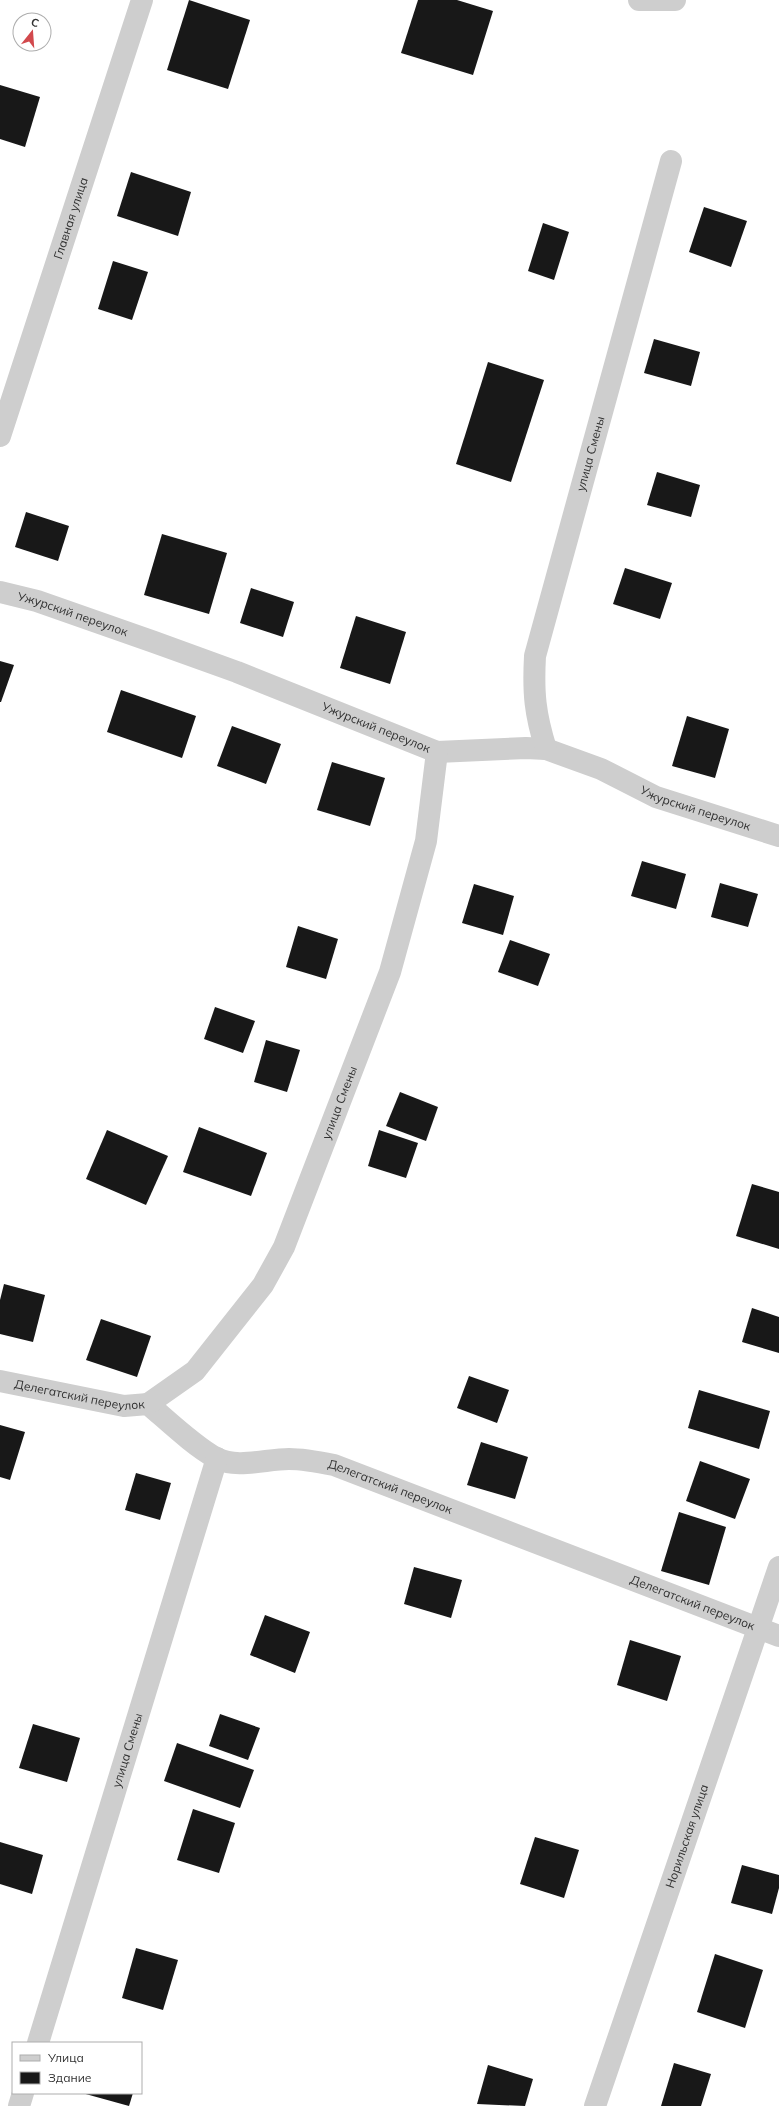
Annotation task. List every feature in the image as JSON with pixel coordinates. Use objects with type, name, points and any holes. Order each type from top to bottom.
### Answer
[{"type":"street","name":"Главная улица","points":[[0,436],[142,0]]},
{"type":"street","points":[[639,0],[675,0]]},
{"type":"street","name":"улица Смены","points":[[546,749],[537,719],[533,685],[535,656],[671,161]]},
{"type":"street","name":"Ужурский переулок","points":[[0,592],[37,602],[237,672],[437,752],[526,748],[546,749],[600,769],[656,797],[779,836]]},
{"type":"street","name":"улица Смены","points":[[148,1404],[194,1371],[263,1285],[284,1247],[390,972],[426,841],[437,752]]},
{"type":"street","name":"Делегатский переулок","points":[[0,1381],[124,1406],[148,1404],[217,1458],[232,1462],[252,1463],[288,1459],[308,1460],[334,1465],[779,1636]]},
{"type":"street","name":"улица Смены","points":[[38,2042],[217,1458]]},
{"type":"street","name":"Норильская улица","points":[[595,2106],[779,1567]]},
{"type":"street","points":[[19,2106],[23,2094]]},
{"type":"building","points":[[189,0],[250,20],[228,89],[167,70]]},
{"type":"building","points":[[418,0],[457,0],[493,11],[473,75],[401,53]]},
{"type":"building","points":[[0,85],[40,97],[25,147],[0,139]]},
{"type":"building","points":[[131,172],[191,192],[178,236],[117,216]]},
{"type":"building","points":[[704,207],[747,221],[731,267],[689,252]]},
{"type":"building","points":[[543,223],[569,232],[554,280],[528,271]]},
{"type":"building","points":[[113,261],[148,272],[132,320],[98,309]]},
{"type":"building","points":[[654,339],[700,352],[691,386],[644,373]]},
{"type":"building","points":[[488,362],[544,380],[511,482],[456,464]]},
{"type":"building","points":[[657,472],[700,485],[691,517],[647,505]]},
{"type":"building","points":[[26,512],[69,526],[58,561],[15,547]]},
{"type":"building","points":[[162,534],[227,553],[209,614],[144,595]]},
{"type":"building","points":[[625,568],[672,583],[660,619],[613,604]]},
{"type":"building","points":[[251,588],[294,602],[283,637],[240,623]]},
{"type":"building","points":[[356,616],[406,632],[390,684],[340,668]]},
{"type":"building","points":[[0,661],[14,665],[1,702],[0,702]]},
{"type":"building","points":[[121,690],[196,716],[182,758],[107,732]]},
{"type":"building","points":[[687,716],[729,729],[715,778],[672,766]]},
{"type":"building","points":[[232,726],[281,744],[266,784],[217,766]]},
{"type":"building","points":[[332,762],[385,778],[370,826],[317,810]]},
{"type":"building","points":[[642,861],[686,874],[676,909],[631,896]]},
{"type":"building","points":[[720,883],[758,894],[748,927],[711,917]]},
{"type":"building","points":[[474,884],[514,896],[503,935],[462,923]]},
{"type":"building","points":[[298,926],[338,939],[326,979],[286,967]]},
{"type":"building","points":[[510,940],[550,954],[538,986],[498,972]]},
{"type":"building","points":[[215,1007],[255,1021],[243,1053],[204,1039]]},
{"type":"building","points":[[266,1040],[300,1050],[287,1092],[254,1082]]},
{"type":"building","points":[[400,1092],[438,1107],[426,1141],[386,1126]]},
{"type":"building","points":[[199,1127],[267,1153],[251,1196],[183,1172]]},
{"type":"building","points":[[107,1130],[168,1156],[146,1205],[86,1179]]},
{"type":"building","points":[[379,1130],[418,1143],[406,1178],[368,1166]]},
{"type":"building","points":[[752,1184],[779,1192],[779,1249],[736,1236]]},
{"type":"building","points":[[4,1284],[45,1295],[33,1342],[0,1334],[0,1300]]},
{"type":"building","points":[[752,1308],[779,1317],[779,1353],[742,1342]]},
{"type":"building","points":[[101,1319],[151,1336],[137,1377],[86,1360]]},
{"type":"building","points":[[469,1376],[509,1390],[497,1423],[457,1408]]},
{"type":"building","points":[[699,1390],[770,1411],[759,1449],[688,1428]]},
{"type":"building","points":[[0,1425],[25,1432],[10,1480],[0,1477]]},
{"type":"building","points":[[481,1442],[528,1457],[515,1499],[467,1485]]},
{"type":"building","points":[[700,1461],[750,1479],[735,1519],[686,1501]]},
{"type":"building","points":[[136,1473],[171,1483],[160,1520],[125,1510]]},
{"type":"building","points":[[679,1512],[726,1527],[709,1585],[661,1571]]},
{"type":"building","points":[[414,1567],[462,1580],[451,1618],[404,1604]]},
{"type":"building","points":[[265,1615],[310,1632],[295,1673],[250,1655]]},
{"type":"building","points":[[630,1640],[681,1656],[667,1701],[617,1685]]},
{"type":"building","points":[[220,1714],[260,1728],[248,1760],[209,1746]]},
{"type":"building","points":[[33,1724],[80,1738],[67,1782],[19,1768]]},
{"type":"building","points":[[177,1743],[254,1770],[240,1808],[164,1781]]},
{"type":"building","points":[[193,1809],[235,1823],[219,1873],[177,1860]]},
{"type":"building","points":[[535,1837],[579,1850],[564,1898],[520,1884]]},
{"type":"building","points":[[0,1842],[43,1855],[32,1894],[0,1884]]},
{"type":"building","points":[[742,1865],[779,1875],[779,1888],[772,1914],[731,1903]]},
{"type":"building","points":[[136,1948],[178,1960],[163,2010],[122,1998]]},
{"type":"building","points":[[715,1954],[763,1970],[745,2028],[697,2012]]},
{"type":"building","points":[[674,2063],[711,2074],[701,2106],[661,2106]]},
{"type":"building","points":[[488,2065],[533,2079],[525,2106],[477,2104]]},
{"type":"building","points":[[86,2094],[133,2094],[129,2106]]}]
